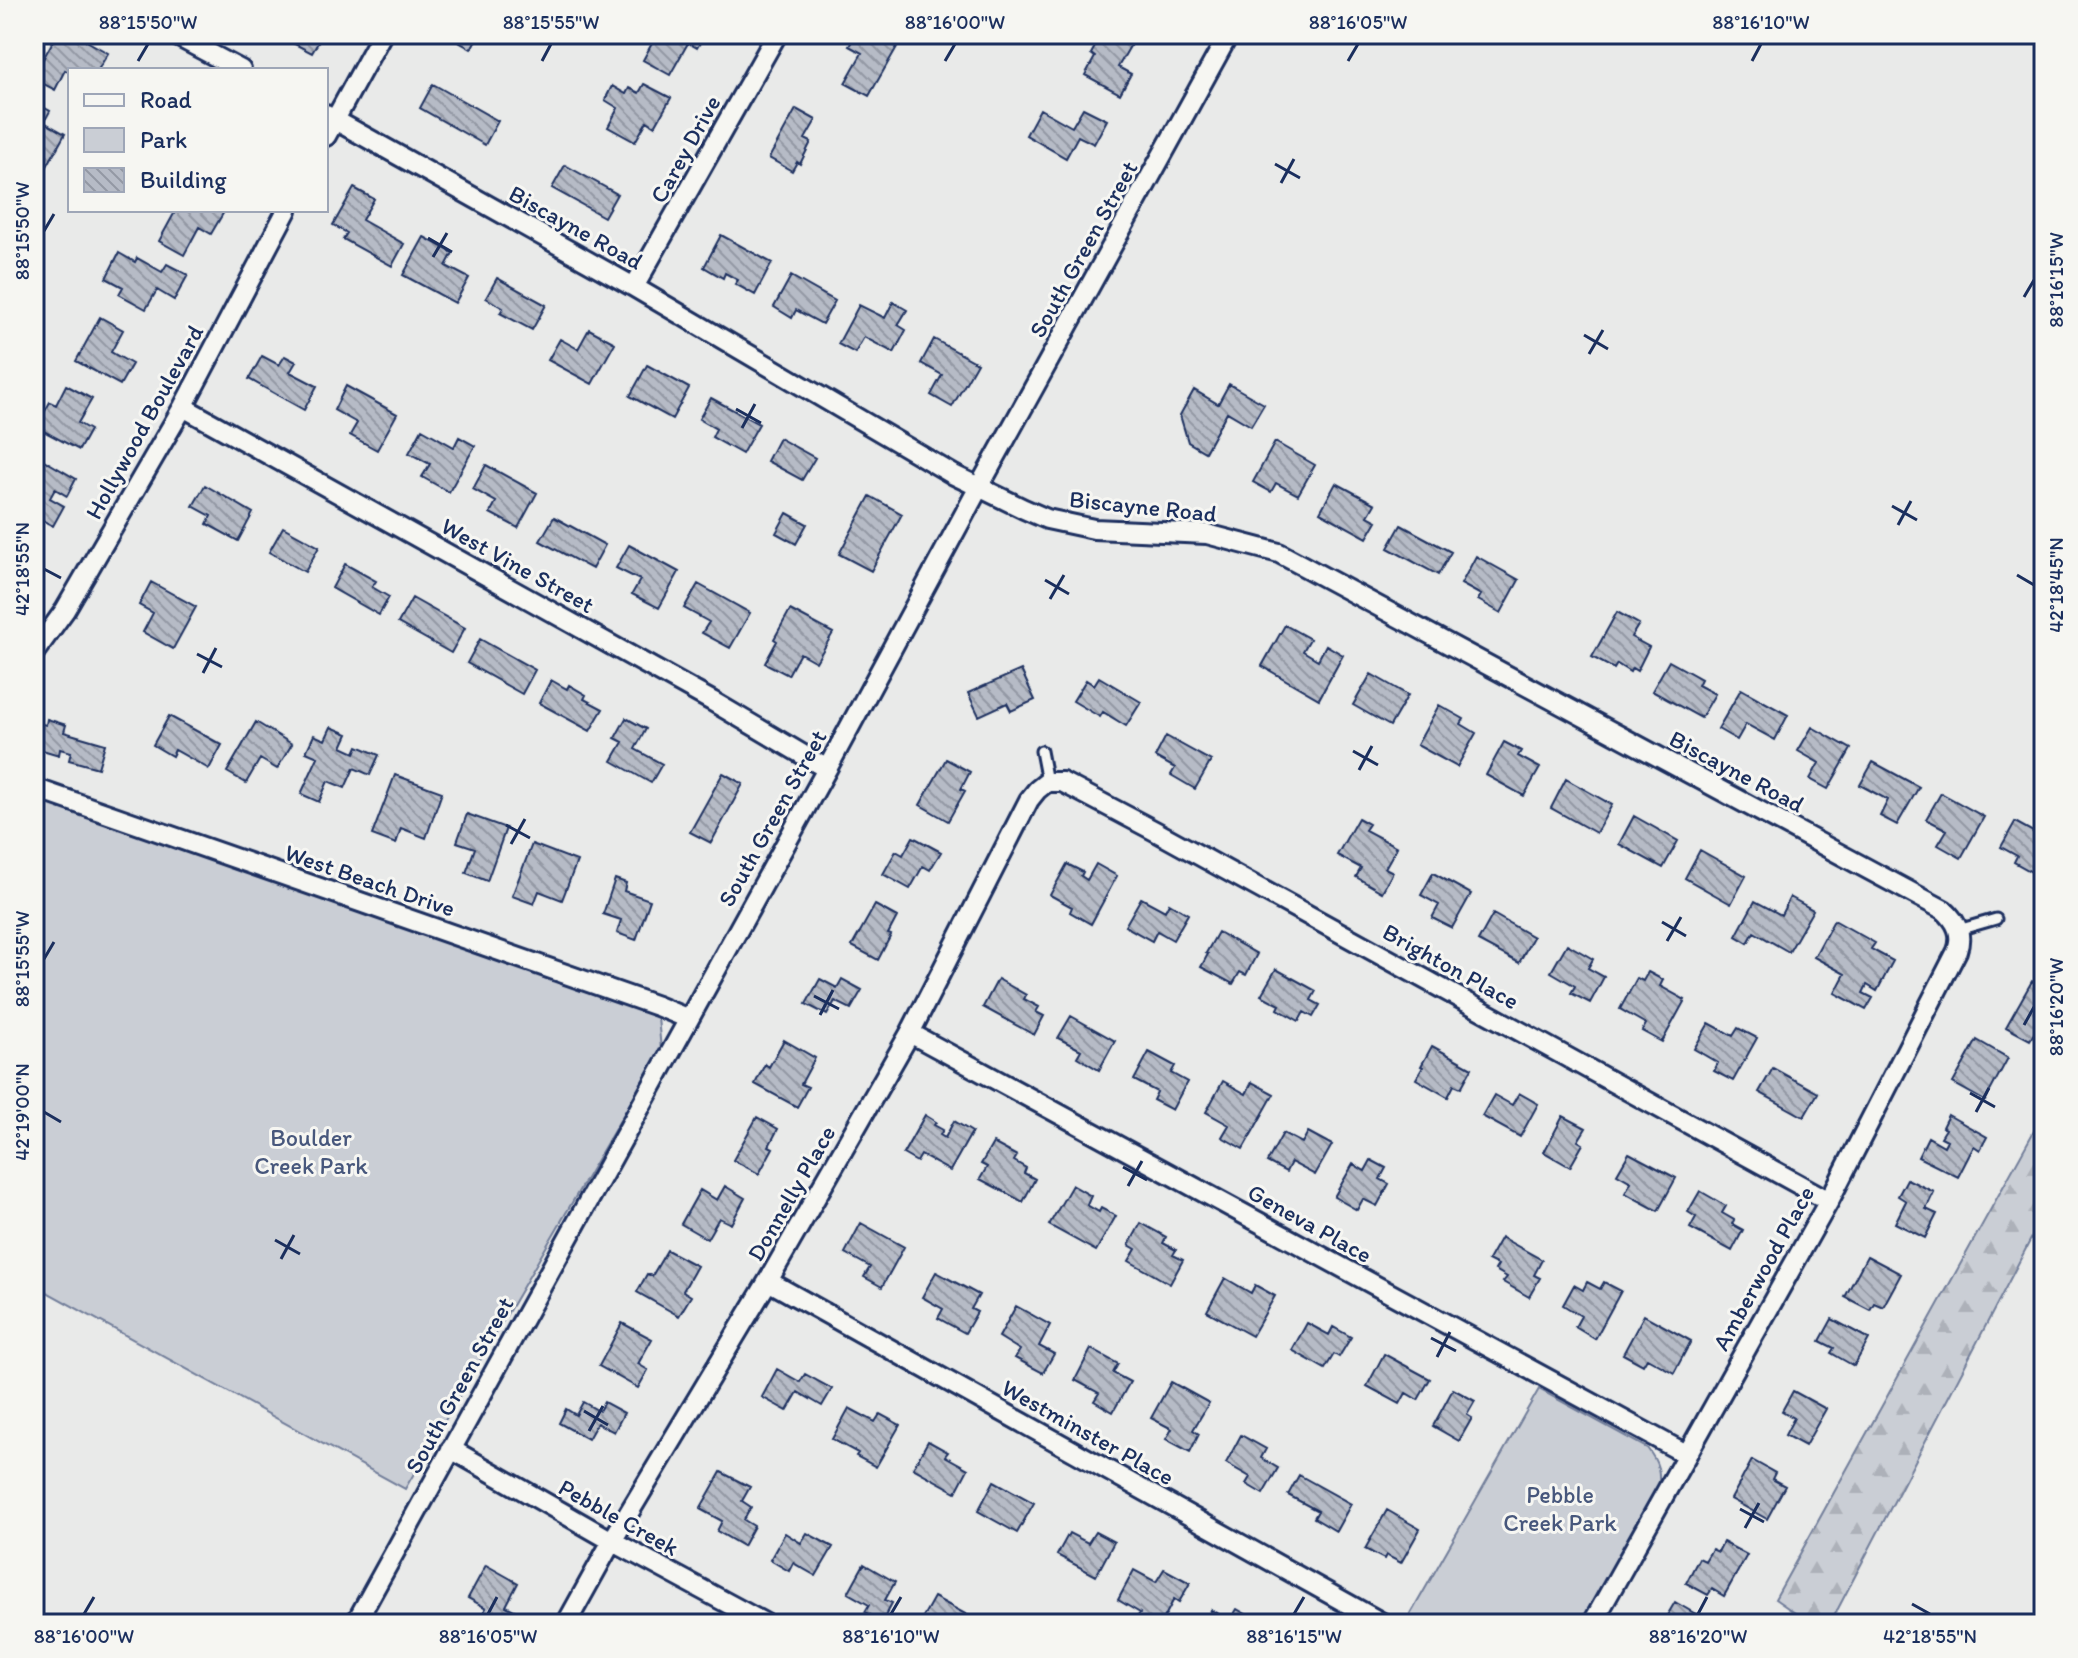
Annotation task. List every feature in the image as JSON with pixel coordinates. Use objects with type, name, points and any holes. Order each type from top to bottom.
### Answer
[{"type":"street","points":[[173,34],[237,68]]},
{"type":"street","points":[[329,124],[382,34]]},
{"type":"street","name":"Carey Drive","points":[[634,287],[777,34]]},
{"type":"street","name":"South Green Street","points":[[355,1624],[1229,34]]},
{"type":"street","name":"Biscayne Road","points":[[329,124],[634,287],[954,475],[1047,519],[1094,529],[1207,534],[1279,553],[1944,910],[1958,930]]},
{"type":"street","name":"Hollywood Boulevard","points":[[34,653],[65,610],[183,407],[286,212]]},
{"type":"street","name":"West Vine Street","points":[[183,407],[698,693],[827,769]]},
{"type":"street","name":"Donnelly Place","points":[[566,1624],[910,1033],[1029,800],[1047,782]]},
{"type":"street","name":"Brighton Place","points":[[1047,782],[1062,782],[1155,831],[1829,1201]]},
{"type":"street","name":"West Beach Drive","points":[[34,788],[689,1019]]},
{"type":"street","name":"Amberwood Place","points":[[1592,1624],[1829,1201],[1957,951],[1961,940],[1958,930]]},
{"type":"street","name":"Geneva Place","points":[[910,1033],[1686,1454]]},
{"type":"street","name":"Westminster Place","points":[[768,1281],[1384,1624]]},
{"type":"street","name":"Pebble Creek","points":[[451,1449],[766,1624]]},
{"type":"lane","points":[[1041,751],[1047,782]]},
{"type":"lane","points":[[1958,930],[1996,919]]},
{"type":"green space","name":"Boulder Creek Park","points":[[34,788],[657,1006],[661,1050],[405,1489],[34,1285]]},
{"type":"green space","points":[[2044,1113],[2044,1214],[1830,1624],[1811,1624],[1775,1599]]},
{"type":"green space","name":"Pebble Creek Park","points":[[1539,1389],[1647,1448],[1658,1468],[1658,1492],[1580,1624],[1405,1624]]},
{"type":"building","points":[[57,34],[74,34],[108,53],[99,68],[65,70],[55,90],[34,79]]},
{"type":"building","points":[[290,34],[323,34],[312,53],[287,40]]},
{"type":"building","points":[[449,34],[479,34],[471,49]]},
{"type":"building","points":[[657,34],[705,34],[697,48],[688,43],[670,75],[643,60]]},
{"type":"building","points":[[856,34],[873,34],[897,47],[869,96],[845,83],[862,53],[849,46]]},
{"type":"building","points":[[1086,34],[1137,34],[1118,67],[1131,74],[1120,94],[1085,75],[1095,57],[1091,54],[1098,41]]},
{"type":"building","points":[[433,84],[498,121],[485,145],[420,108]]},
{"type":"building","points":[[644,84],[671,98],[655,126],[647,121],[635,142],[608,127],[618,108],[605,100],[612,86],[626,94],[629,88],[639,93]]},
{"type":"building","points":[[34,102],[50,111],[44,122],[65,134],[46,168],[34,161]]},
{"type":"building","points":[[1083,108],[1107,120],[1094,144],[1078,136],[1066,158],[1026,135],[1040,109],[1072,127]]},
{"type":"building","points":[[796,109],[816,120],[805,139],[811,142],[800,164],[797,162],[792,171],[769,158]]},
{"type":"building","points":[[565,165],[617,194],[604,217],[552,188]]},
{"type":"building","points":[[354,188],[374,199],[362,220],[404,244],[392,266],[343,239],[347,233],[333,225]]},
{"type":"building","points":[[175,212],[224,212],[211,234],[199,227],[184,255],[159,241]]},
{"type":"building","points":[[721,235],[772,263],[755,295],[735,284],[738,280],[725,273],[723,278],[704,267]]},
{"type":"building","points":[[424,237],[453,253],[446,266],[469,278],[455,303],[403,275]]},
{"type":"building","points":[[119,253],[135,262],[137,258],[162,272],[167,264],[188,275],[174,300],[157,290],[146,309],[119,294],[123,287],[106,278]]},
{"type":"building","points":[[791,276],[835,301],[822,324],[796,310],[792,318],[774,307]]},
{"type":"building","points":[[497,278],[546,305],[532,330],[500,313],[503,308],[486,298]]},
{"type":"building","points":[[893,302],[907,310],[898,325],[906,330],[894,353],[864,337],[855,353],[838,344],[859,305],[885,318]]},
{"type":"building","points":[[100,317],[123,330],[111,352],[132,364],[120,385],[76,361]]},
{"type":"building","points":[[589,329],[615,343],[592,384],[548,360],[560,339],[578,349]]},
{"type":"building","points":[[934,339],[977,363],[952,407],[931,395],[942,375],[921,363]]},
{"type":"building","points":[[262,356],[279,365],[285,356],[296,362],[290,372],[317,386],[304,410],[249,379]]},
{"type":"building","points":[[647,365],[689,388],[672,419],[630,396]]},
{"type":"building","points":[[1229,384],[1264,404],[1251,426],[1227,412],[1205,452],[1188,442],[1180,415],[1194,390],[1218,404]]},
{"type":"building","points":[[66,385],[92,399],[78,423],[90,430],[79,450],[36,427],[50,402],[56,405]]},
{"type":"building","points":[[346,386],[397,414],[377,450],[350,435],[357,423],[334,410]]},
{"type":"building","points":[[711,398],[759,424],[742,454],[712,437],[716,429],[699,419]]},
{"type":"building","points":[[422,429],[454,447],[459,437],[475,446],[449,492],[422,477],[430,464],[409,453]]},
{"type":"building","points":[[779,438],[815,458],[802,480],[767,461]]},
{"type":"building","points":[[1275,442],[1315,465],[1298,495],[1276,483],[1271,492],[1253,482]]},
{"type":"building","points":[[42,459],[76,479],[67,496],[55,489],[50,498],[64,506],[53,526],[34,516],[34,466],[39,465]]},
{"type":"building","points":[[486,465],[537,493],[518,528],[490,513],[496,502],[473,489]]},
{"type":"building","points":[[1336,483],[1375,504],[1368,516],[1377,521],[1367,538],[1320,512]]},
{"type":"building","points":[[205,485],[253,513],[238,541],[207,524],[211,516],[193,506]]},
{"type":"building","points":[[870,496],[902,514],[871,571],[839,554]]},
{"type":"building","points":[[787,513],[807,524],[796,544],[776,533]]},
{"type":"building","points":[[554,517],[605,545],[592,569],[540,541]]},
{"type":"building","points":[[1401,525],[1451,552],[1438,575],[1388,548]]},
{"type":"building","points":[[283,527],[319,547],[305,572],[269,552]]},
{"type":"building","points":[[629,545],[679,572],[659,608],[632,594],[640,580],[616,568]]},
{"type":"building","points":[[1476,556],[1519,580],[1501,613],[1478,600],[1481,595],[1461,584]]},
{"type":"building","points":[[345,564],[376,581],[372,587],[389,597],[379,615],[332,588]]},
{"type":"building","points":[[151,582],[196,607],[173,649],[143,632],[153,613],[139,605]]},
{"type":"building","points":[[698,584],[750,613],[730,648],[702,633],[709,622],[684,608]]},
{"type":"building","points":[[412,598],[465,628],[451,653],[398,623]]},
{"type":"building","points":[[790,610],[833,633],[816,662],[800,653],[788,675],[765,663]]},
{"type":"building","points":[[1617,612],[1639,624],[1631,637],[1649,647],[1637,671],[1632,668],[1630,672],[1617,664],[1614,669],[1592,657]]},
{"type":"building","points":[[1285,625],[1310,639],[1303,651],[1318,660],[1326,645],[1343,655],[1319,699],[1262,666]]},
{"type":"building","points":[[480,639],[535,670],[522,694],[467,663]]},
{"type":"building","points":[[1669,661],[1701,679],[1698,685],[1715,694],[1701,718],[1652,691]]},
{"type":"building","points":[[1021,670],[1035,700],[1011,711],[1007,703],[979,716],[968,693]]},
{"type":"building","points":[[1371,674],[1408,695],[1390,726],[1353,705]]},
{"type":"building","points":[[1099,677],[1141,702],[1126,726],[1103,712],[1100,717],[1073,701],[1086,680],[1094,685]]},
{"type":"building","points":[[551,680],[567,689],[569,685],[586,695],[584,699],[603,709],[590,731],[539,703]]},
{"type":"building","points":[[1741,689],[1788,715],[1775,740],[1746,724],[1737,740],[1718,729]]},
{"type":"building","points":[[1439,705],[1464,719],[1461,724],[1476,733],[1457,767],[1417,745]]},
{"type":"building","points":[[169,716],[222,745],[209,769],[175,750],[172,756],[153,745]]},
{"type":"building","points":[[626,718],[646,729],[635,749],[662,764],[651,783],[612,761],[623,742],[615,738]]},
{"type":"building","points":[[47,719],[66,725],[64,732],[105,744],[98,768],[69,760],[71,752],[60,749],[59,755],[39,749],[41,743],[34,741],[34,722],[46,725]]},
{"type":"building","points":[[256,722],[292,744],[277,769],[260,759],[246,783],[227,772]]},
{"type":"building","points":[[331,727],[348,734],[342,747],[355,753],[358,746],[379,755],[370,775],[354,768],[345,788],[328,781],[319,802],[301,794],[318,757],[306,752],[314,735],[325,740]]},
{"type":"building","points":[[1812,727],[1851,749],[1828,789],[1810,779],[1819,763],[1798,751]]},
{"type":"building","points":[[1166,736],[1211,761],[1195,789],[1171,775],[1175,768],[1155,757]]},
{"type":"building","points":[[1504,742],[1521,751],[1518,756],[1540,768],[1524,796],[1486,775]]},
{"type":"building","points":[[946,759],[970,772],[961,789],[965,791],[948,821],[920,805]]},
{"type":"building","points":[[1873,762],[1919,787],[1897,825],[1880,816],[1888,800],[1860,785]]},
{"type":"building","points":[[723,773],[743,784],[711,843],[690,832]]},
{"type":"building","points":[[395,775],[442,792],[426,838],[401,828],[396,844],[372,835]]},
{"type":"building","points":[[1566,779],[1612,805],[1596,833],[1551,808]]},
{"type":"building","points":[[1941,793],[1984,817],[1961,858],[1938,845],[1947,830],[1926,819]]},
{"type":"building","points":[[467,814],[506,828],[487,881],[466,873],[475,848],[457,842]]},
{"type":"building","points":[[1634,816],[1678,841],[1663,868],[1619,844]]},
{"type":"building","points":[[1358,818],[1369,824],[1365,830],[1397,847],[1385,868],[1393,872],[1382,892],[1356,877],[1361,868],[1337,855]]},
{"type":"building","points":[[2015,822],[2044,838],[2044,879],[2014,862],[2017,856],[2001,847]]},
{"type":"building","points":[[913,837],[941,852],[930,870],[923,866],[910,889],[883,874],[896,851],[903,855]]},
{"type":"building","points":[[532,844],[577,861],[562,900],[539,891],[534,904],[512,896]]},
{"type":"building","points":[[1700,850],[1746,876],[1731,904],[1685,878]]},
{"type":"building","points":[[1067,864],[1083,872],[1081,876],[1087,880],[1096,864],[1117,876],[1091,924],[1070,912],[1072,907],[1050,895]]},
{"type":"building","points":[[1433,873],[1471,894],[1452,928],[1432,918],[1439,905],[1421,895]]},
{"type":"building","points":[[615,879],[626,883],[624,891],[650,900],[636,940],[617,933],[621,920],[603,914]]},
{"type":"building","points":[[1790,897],[1813,910],[1789,952],[1754,932],[1748,943],[1736,936],[1755,901],[1781,915]]},
{"type":"building","points":[[1141,898],[1165,911],[1169,903],[1188,914],[1173,940],[1157,931],[1152,941],[1125,926]]},
{"type":"building","points":[[875,905],[897,917],[878,960],[852,946]]},
{"type":"building","points":[[1493,914],[1533,937],[1519,963],[1478,941]]},
{"type":"building","points":[[1834,920],[1875,943],[1871,949],[1893,961],[1877,991],[1867,985],[1863,993],[1873,998],[1866,1010],[1835,993],[1845,974],[1814,957]]},
{"type":"building","points":[[1218,932],[1257,954],[1246,975],[1240,972],[1233,984],[1201,967]]},
{"type":"building","points":[[1567,944],[1593,959],[1588,968],[1604,977],[1590,1003],[1571,993],[1575,986],[1551,972]]},
{"type":"building","points":[[1276,969],[1316,991],[1311,1000],[1320,1005],[1313,1017],[1304,1012],[1299,1021],[1278,1009],[1280,1005],[1261,995]]},
{"type":"building","points":[[1648,972],[1663,980],[1660,986],[1685,1000],[1662,1042],[1642,1031],[1646,1024],[1620,1009],[1637,978],[1643,981]]},
{"type":"building","points":[[820,979],[837,988],[842,979],[862,990],[851,1009],[835,1001],[827,1015],[806,1004]]},
{"type":"building","points":[[998,979],[1026,995],[1024,999],[1039,1007],[1036,1012],[1044,1016],[1034,1035],[983,1007]]},
{"type":"building","points":[[2032,981],[2044,988],[2044,1028],[2039,1025],[2030,1040],[2006,1027]]},
{"type":"building","points":[[1071,1016],[1115,1041],[1099,1070],[1077,1057],[1081,1050],[1058,1038]]},
{"type":"building","points":[[1709,1023],[1733,1036],[1738,1028],[1757,1038],[1733,1081],[1714,1071],[1718,1063],[1694,1049]]},
{"type":"building","points":[[784,1040],[815,1058],[801,1084],[808,1087],[797,1107],[755,1084],[765,1064],[769,1067]]},
{"type":"building","points":[[1977,1040],[2008,1058],[1985,1101],[1953,1083]]},
{"type":"building","points":[[1432,1046],[1472,1068],[1461,1088],[1454,1085],[1448,1097],[1416,1079]]},
{"type":"building","points":[[1149,1052],[1175,1066],[1171,1073],[1187,1082],[1172,1110],[1153,1100],[1157,1092],[1134,1080]]},
{"type":"building","points":[[1773,1068],[1818,1093],[1804,1117],[1759,1092]]},
{"type":"building","points":[[1223,1081],[1246,1094],[1252,1082],[1274,1094],[1243,1149],[1222,1137],[1229,1125],[1206,1112]]},
{"type":"building","points":[[1519,1093],[1538,1104],[1520,1137],[1482,1116],[1494,1095],[1512,1105]]},
{"type":"building","points":[[925,1115],[943,1130],[940,1135],[945,1138],[954,1121],[972,1132],[950,1171],[921,1155],[917,1162],[903,1154]]},
{"type":"building","points":[[1948,1115],[1987,1137],[1980,1150],[1974,1146],[1958,1177],[1918,1157],[1928,1137],[1944,1146],[1947,1140],[1941,1137],[1946,1129],[1942,1127]]},
{"type":"building","points":[[1563,1116],[1586,1128],[1578,1141],[1583,1144],[1570,1167],[1544,1152]]},
{"type":"building","points":[[757,1117],[778,1129],[769,1146],[773,1148],[759,1174],[733,1160]]},
{"type":"building","points":[[1308,1132],[1332,1145],[1315,1175],[1291,1162],[1286,1172],[1267,1162],[1283,1133],[1302,1143]]},
{"type":"building","points":[[993,1143],[1017,1156],[1014,1161],[1026,1168],[1024,1173],[1035,1179],[1023,1202],[980,1179],[987,1167],[981,1164]]},
{"type":"building","points":[[1629,1153],[1676,1178],[1658,1211],[1625,1193],[1631,1182],[1617,1174]]},
{"type":"building","points":[[1371,1160],[1386,1168],[1380,1179],[1389,1184],[1377,1206],[1363,1199],[1357,1210],[1334,1197],[1353,1164],[1365,1171]]},
{"type":"building","points":[[1907,1179],[1934,1192],[1926,1209],[1937,1214],[1925,1238],[1895,1223],[1906,1201],[1898,1196]]},
{"type":"building","points":[[1072,1185],[1091,1196],[1087,1205],[1116,1216],[1096,1251],[1049,1225]]},
{"type":"building","points":[[725,1186],[745,1198],[731,1224],[719,1218],[707,1239],[681,1224],[700,1190],[717,1200]]},
{"type":"building","points":[[1700,1191],[1726,1206],[1722,1213],[1743,1230],[1732,1251],[1690,1228],[1696,1217],[1688,1212]]},
{"type":"building","points":[[861,1223],[904,1247],[882,1287],[864,1277],[870,1267],[845,1253]]},
{"type":"building","points":[[1141,1223],[1166,1237],[1163,1243],[1176,1250],[1173,1255],[1183,1260],[1170,1284],[1129,1261],[1136,1249],[1129,1245]]},
{"type":"building","points":[[1501,1237],[1542,1260],[1534,1275],[1540,1278],[1529,1297],[1503,1282],[1507,1277],[1495,1270],[1498,1265],[1488,1260]]},
{"type":"building","points":[[667,1250],[697,1266],[683,1291],[691,1296],[679,1316],[637,1292],[647,1274],[652,1276]]},
{"type":"building","points":[[1867,1256],[1901,1274],[1883,1307],[1874,1303],[1870,1310],[1845,1297]]},
{"type":"building","points":[[936,1272],[979,1295],[971,1309],[977,1312],[965,1333],[938,1318],[943,1309],[922,1297]]},
{"type":"building","points":[[1225,1278],[1251,1293],[1255,1285],[1275,1296],[1252,1336],[1207,1311]]},
{"type":"building","points":[[1587,1282],[1600,1289],[1604,1282],[1621,1291],[1595,1339],[1575,1327],[1581,1316],[1563,1305],[1574,1285],[1583,1290]]},
{"type":"building","points":[[1016,1306],[1050,1325],[1039,1346],[1054,1354],[1043,1373],[1015,1358],[1020,1350],[999,1337]]},
{"type":"building","points":[[1644,1315],[1691,1341],[1674,1373],[1647,1358],[1643,1365],[1623,1354]]},
{"type":"building","points":[[1832,1319],[1869,1339],[1854,1366],[1831,1353],[1834,1348],[1820,1341]]},
{"type":"building","points":[[622,1323],[652,1339],[638,1364],[648,1370],[638,1388],[599,1366]]},
{"type":"building","points":[[1307,1323],[1329,1335],[1333,1327],[1351,1337],[1339,1357],[1334,1354],[1325,1369],[1292,1350]]},
{"type":"building","points":[[1091,1349],[1118,1364],[1113,1373],[1130,1382],[1113,1412],[1094,1401],[1099,1393],[1075,1380]]},
{"type":"building","points":[[1384,1354],[1430,1379],[1418,1400],[1406,1393],[1400,1404],[1367,1386]]},
{"type":"building","points":[[777,1369],[800,1382],[805,1374],[832,1389],[822,1406],[798,1392],[787,1411],[762,1397]]},
{"type":"building","points":[[1171,1382],[1209,1403],[1193,1430],[1199,1434],[1190,1452],[1166,1439],[1172,1429],[1151,1418]]},
{"type":"building","points":[[1453,1389],[1475,1401],[1467,1415],[1472,1418],[1459,1441],[1433,1426]]},
{"type":"building","points":[[1793,1391],[1826,1409],[1805,1446],[1785,1435],[1794,1418],[1782,1411]]},
{"type":"building","points":[[583,1402],[599,1411],[604,1402],[624,1413],[614,1432],[597,1423],[588,1439],[559,1423],[566,1409],[576,1415]]},
{"type":"building","points":[[849,1408],[875,1422],[880,1414],[900,1425],[876,1467],[832,1439]]},
{"type":"building","points":[[1241,1435],[1266,1449],[1261,1458],[1278,1468],[1263,1494],[1246,1484],[1250,1477],[1226,1463]]},
{"type":"building","points":[[928,1441],[948,1452],[945,1456],[968,1469],[956,1492],[913,1468]]},
{"type":"building","points":[[1752,1460],[1775,1473],[1772,1479],[1785,1486],[1767,1519],[1731,1499]]},
{"type":"building","points":[[721,1472],[750,1487],[742,1501],[751,1507],[744,1520],[754,1526],[743,1546],[717,1531],[722,1521],[700,1509]]},
{"type":"building","points":[[1299,1475],[1351,1504],[1336,1531],[1314,1518],[1318,1511],[1288,1495]]},
{"type":"building","points":[[994,1481],[1034,1503],[1017,1533],[978,1511]]},
{"type":"building","points":[[1387,1510],[1420,1529],[1401,1563],[1386,1555],[1384,1559],[1365,1549]]},
{"type":"building","points":[[1095,1532],[1114,1542],[1096,1576],[1057,1555],[1069,1533],[1088,1543]]},
{"type":"building","points":[[785,1533],[801,1543],[807,1533],[833,1547],[816,1576],[793,1563],[789,1571],[770,1560]]},
{"type":"building","points":[[1723,1542],[1747,1555],[1724,1596],[1712,1589],[1708,1595],[1686,1583],[1699,1558],[1705,1561],[1712,1549],[1718,1552]]},
{"type":"building","points":[[864,1564],[895,1582],[885,1600],[892,1603],[882,1622],[865,1612],[869,1605],[848,1593]]},
{"type":"building","points":[[486,1565],[518,1583],[506,1606],[514,1610],[506,1624],[478,1624],[486,1608],[468,1598]]},
{"type":"building","points":[[1164,1569],[1190,1583],[1179,1602],[1174,1599],[1161,1624],[1151,1624],[1138,1616],[1140,1613],[1118,1600],[1134,1570],[1156,1582]]},
{"type":"building","points":[[934,1597],[980,1622],[979,1624],[919,1624]]},
{"type":"building","points":[[1675,1602],[1711,1623],[1662,1624]]},
{"type":"building","points":[[1237,1609],[1256,1620],[1254,1624],[1204,1624],[1211,1610],[1230,1621]]}]
